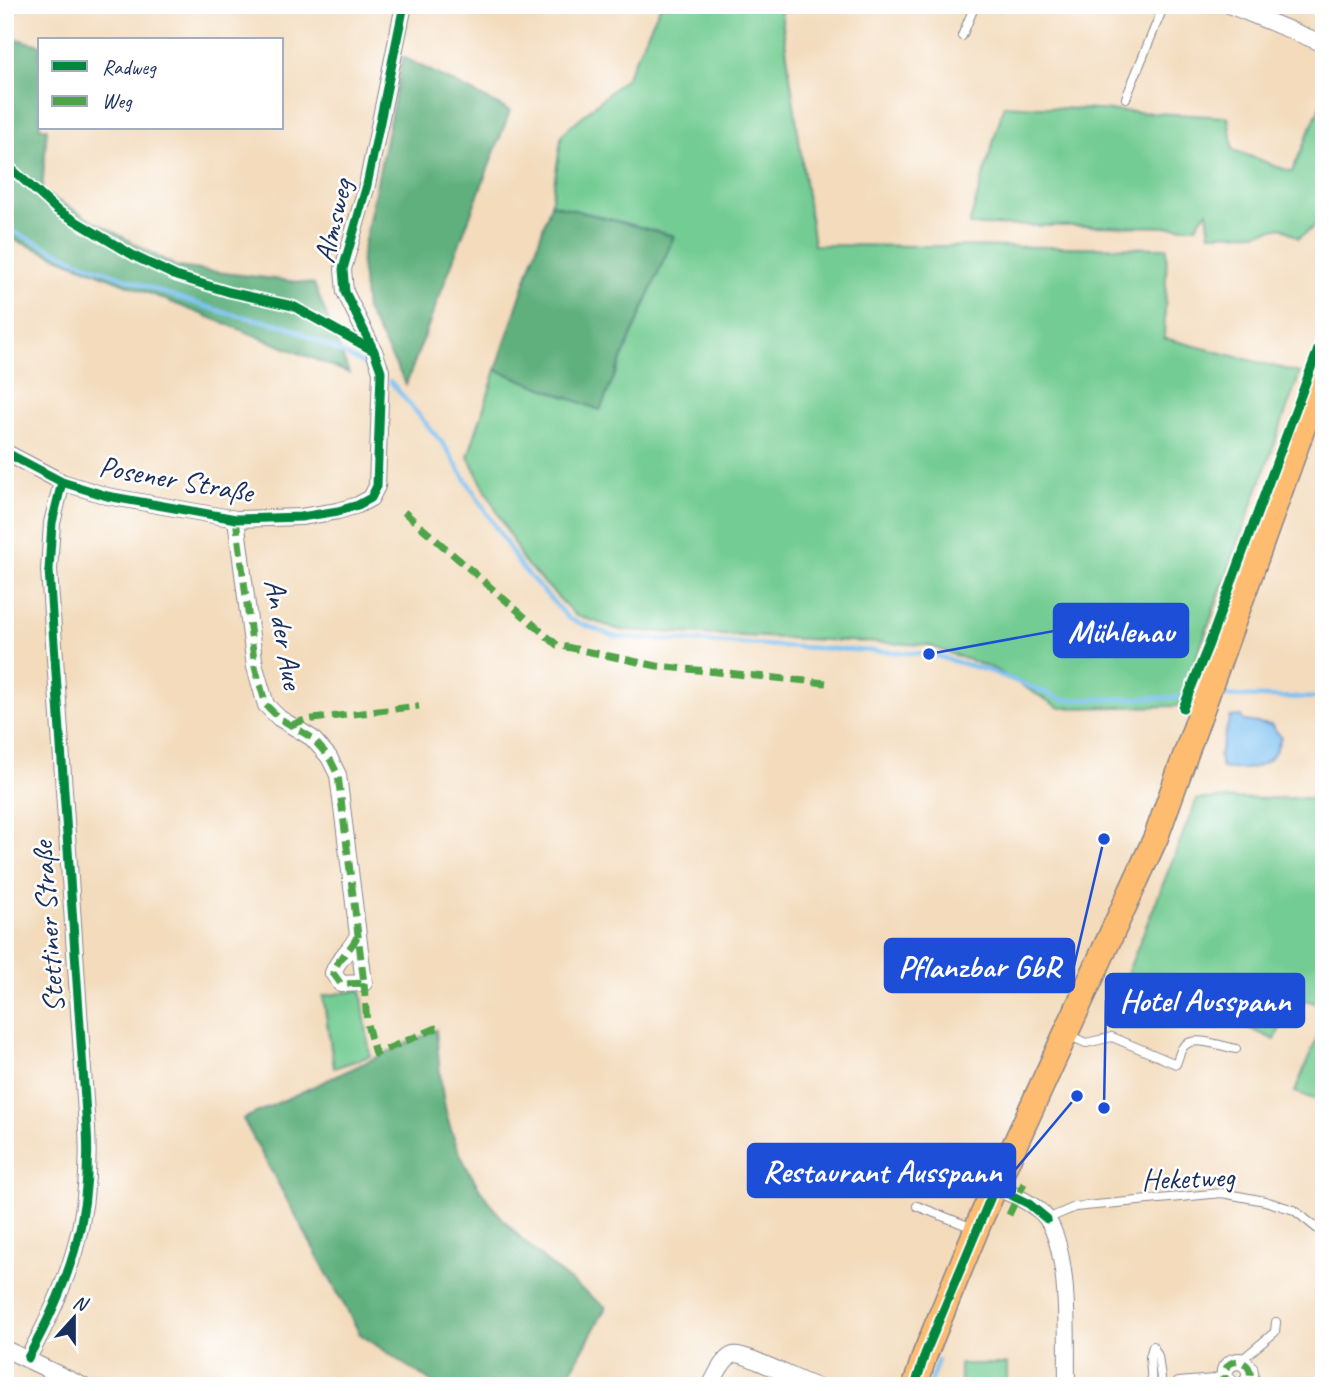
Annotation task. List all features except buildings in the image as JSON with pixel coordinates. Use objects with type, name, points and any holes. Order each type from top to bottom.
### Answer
[{"type":"main road","points":[[915,1386],[925,1354],[976,1229],[1156,836],[1322,378]]},
{"type":"street","name":"Almsweg","points":[[377,486],[381,371],[345,292],[343,269],[367,185],[404,5]]},
{"type":"street","points":[[1229,5],[1324,44]]},
{"type":"street","name":"Posener Straße","points":[[5,452],[62,482],[107,496],[236,519],[301,517],[338,511],[371,498],[377,486]]},
{"type":"street","name":"Stettiner Straße","points":[[28,1359],[53,1313],[67,1279],[81,1228],[87,1178],[87,1139],[49,570],[52,523],[62,482]]},
{"type":"street","name":"An der Aue","points":[[236,519],[255,667],[266,705],[279,718],[312,738],[329,757],[338,775],[358,935]]},
{"type":"street","points":[[995,1187],[1029,1204],[1047,1219],[1057,1239],[1061,1259],[1067,1386]]},
{"type":"street","points":[[5,1349],[83,1386]]},
{"type":"street","points":[[710,1386],[725,1360],[734,1354],[744,1354],[815,1386]]},
{"type":"street","points":[[1179,1386],[1229,1382],[1227,1366],[1240,1361],[1247,1365],[1250,1372],[1249,1381],[1243,1386]]},
{"type":"lane","points":[[962,36],[975,5]]},
{"type":"lane","points":[[1126,98],[1164,5]]},
{"type":"lane","points":[[1065,1034],[1086,1043],[1112,1037],[1176,1064],[1184,1047],[1190,1042],[1198,1041],[1236,1049]]},
{"type":"lane","name":"Heketweg","points":[[1047,1219],[1075,1207],[1222,1193],[1294,1210],[1324,1234]]},
{"type":"lane","points":[[918,1206],[976,1229]]},
{"type":"lane","points":[[1240,1361],[1275,1332],[1276,1322]]},
{"type":"lane","points":[[1152,1386],[1150,1357],[1153,1346],[1158,1356],[1162,1386]]},
{"type":"green space","points":[[661,5],[780,5],[814,245],[1167,248],[1164,338],[1300,373],[1179,706],[1060,708],[994,669],[927,645],[620,630],[575,615],[523,561],[468,457],[496,370],[600,410],[674,236],[551,204],[562,134],[626,78]]},
{"type":"green space","points":[[5,36],[38,44],[38,130],[47,130],[42,192],[177,267],[314,284],[349,373],[5,236]]},
{"type":"green space","points":[[403,57],[510,111],[406,384],[366,310],[361,259]]},
{"type":"green space","points":[[1324,97],[1324,220],[1298,238],[1282,227],[1255,233],[1210,234],[1207,211],[1195,227],[969,225],[1004,105],[1228,117],[1233,150],[1292,172]]},
{"type":"green space","points":[[551,204],[674,236],[600,410],[496,370]]},
{"type":"green space","points":[[1305,798],[1324,801],[1324,1006],[1306,1000],[1293,1007],[1275,1040],[1127,974],[1197,799]]},
{"type":"green space","points":[[361,990],[370,1056],[334,1068],[323,996]]},
{"type":"green space","points":[[1324,1020],[1324,1103],[1295,1092]]},
{"type":"green space","points":[[436,1030],[445,1109],[458,1150],[473,1177],[490,1203],[532,1249],[606,1307],[563,1386],[437,1386],[360,1334],[243,1119]]},
{"type":"green space","points":[[960,1364],[1007,1364],[1007,1386],[960,1386]]},
{"type":"water","points":[[1240,716],[1244,721],[1271,725],[1281,737],[1270,759],[1264,763],[1243,769],[1222,768],[1219,756],[1230,717]]},
{"type":"waterway","points":[[5,228],[75,260],[170,295],[226,313],[287,326],[370,367]]},
{"type":"waterway","points":[[390,381],[444,445],[521,567],[569,619],[616,637],[929,654],[992,672],[1064,700],[1197,697]]},
{"type":"waterway","points":[[1216,696],[1324,698]]},
{"type":"waterway","points":[[929,1386],[938,1360]]},
{"type":"marked path","points":[[404,512],[557,645],[657,666],[826,683]]},
{"type":"marked path","points":[[236,519],[255,667],[266,705],[279,718],[312,738],[329,757],[338,775],[364,983],[341,984],[333,973],[338,962],[352,946],[355,941],[358,935]]},
{"type":"marked path","points":[[291,725],[305,720],[419,706]]},
{"type":"marked path","points":[[364,983],[367,1024],[375,1054],[441,1026]]},
{"type":"marked path","points":[[1009,1215],[1024,1183]]},
{"type":"marked path","points":[[1233,1386],[1225,1378],[1225,1371],[1236,1361],[1247,1366],[1250,1372],[1249,1379],[1243,1386]]},
{"type":"marked path","points":[[1179,1386],[1214,1383],[1225,1378]]},
{"type":"cycle path","points":[[5,452],[62,482],[107,496],[236,519],[301,517],[338,511],[371,498],[377,486],[381,371],[345,292],[343,269],[367,185],[404,5]]},
{"type":"cycle path","points":[[5,163],[57,210],[136,257],[176,276],[229,292],[293,306],[374,351]]},
{"type":"cycle path","points":[[1183,708],[1324,333]]},
{"type":"cycle path","points":[[28,1358],[56,1302],[75,1248],[82,1221],[88,1162],[49,570],[52,523],[62,482]]},
{"type":"cycle path","points":[[915,1386],[925,1354],[995,1187],[1029,1204],[1047,1219]]},
{"type":"place","name":"Mühlenau","points":[[929,654]]},
{"type":"place","name":"Pflanzbar GbR","points":[[1104,839]]},
{"type":"place","name":"Restaurant Ausspann","points":[[1077,1096]]},
{"type":"place","name":"Hotel Ausspann","points":[[1104,1108]]}]
